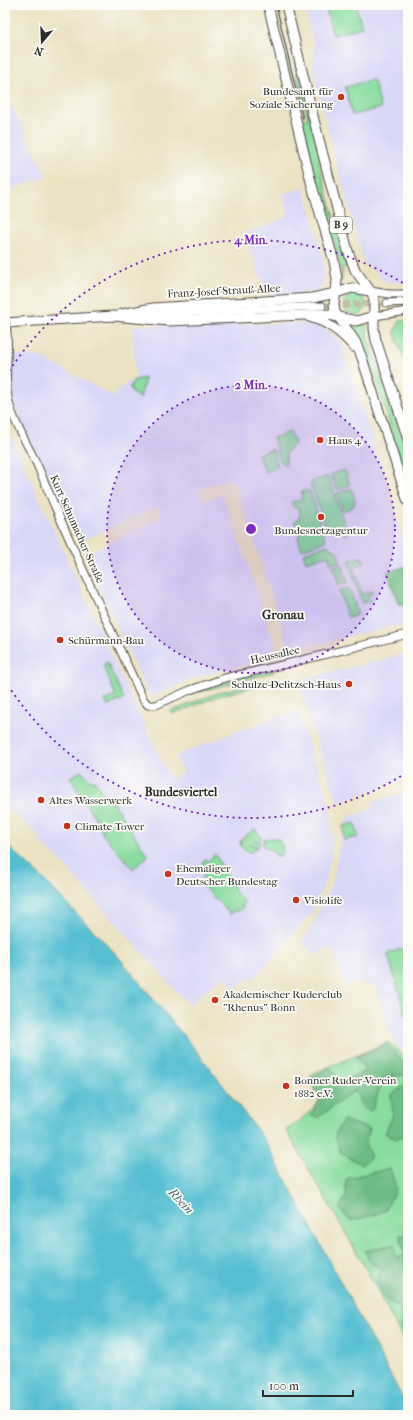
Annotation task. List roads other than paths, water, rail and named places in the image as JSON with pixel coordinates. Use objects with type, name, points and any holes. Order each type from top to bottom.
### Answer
[{"type":"main road","name":"B 9","points":[[268,5],[311,182],[334,261],[337,279],[334,304],[337,316]]},
{"type":"main road","name":"B 9","points":[[286,5],[317,134],[350,258],[357,275],[370,291],[375,302],[375,335],[379,352],[408,439]]},
{"type":"main road","points":[[336,293],[352,288],[370,291]]},
{"type":"main road","name":"Franz-Josef-Strauß-Allee","points":[[114,316],[153,308],[292,299],[336,293]]},
{"type":"main road","name":"Franz-Josef-Strauß-Allee","points":[[5,322],[114,316],[169,321],[325,314],[337,316]]},
{"type":"main road","points":[[302,316],[321,321],[333,327],[346,338],[362,358]]},
{"type":"main road","points":[[337,316],[356,321],[374,316]]},
{"type":"main road","points":[[337,316],[355,341],[362,358],[408,502]]},
{"type":"street","points":[[370,291],[389,294],[408,294]]},
{"type":"street","points":[[387,303],[408,302]]},
{"type":"street","name":"Franz-Josef-Strauß-Allee","points":[[114,316],[322,306]]},
{"type":"street","points":[[374,316],[408,311]]},
{"type":"street","name":"Kurt-Schumacher-Straße","points":[[5,322],[8,353],[6,385],[10,406],[17,425],[37,464],[145,702],[148,705],[151,705]]},
{"type":"street","name":"Heussallee","points":[[151,705],[156,705],[190,690],[225,678],[408,634]]},
{"type":"water","name":"Rhein","points":[[5,844],[38,874],[116,954],[198,1053],[264,1139],[408,1408],[408,1415],[5,1415]]},
{"type":"tunnel","points":[[322,306],[387,303]]},
{"type":"tram line","points":[[276,5],[303,119]]},
{"type":"place","name":"Bundesamt für Soziale Sicherung","points":[[341,97]]},
{"type":"place","name":"Haus 4","points":[[320,440]]},
{"type":"place","name":"Bundesnetzagentur","points":[[321,517]]},
{"type":"place","name":"Schürmann-Bau","points":[[60,640]]},
{"type":"place","name":"Schulze-Delitzsch-Haus","points":[[349,684]]},
{"type":"place","name":"Altes Wasserwerk","points":[[41,800]]},
{"type":"place","name":"Climate Tower","points":[[67,826]]},
{"type":"place","name":"Ehemaliger Deutscher Bundestag","points":[[168,874]]},
{"type":"place","name":"Visiolife","points":[[296,900]]},
{"type":"place","name":"Akademischer Ruderclub \"Rhenus\" Bonn","points":[[215,1000]]},
{"type":"place","name":"Bonner Ruder-Verein 1882 e.V.","points":[[286,1086]]},
{"type":"district","name":"Gronau","points":[[283,614]]},
{"type":"district","name":"Bundesviertel","points":[[181,792]]}]
